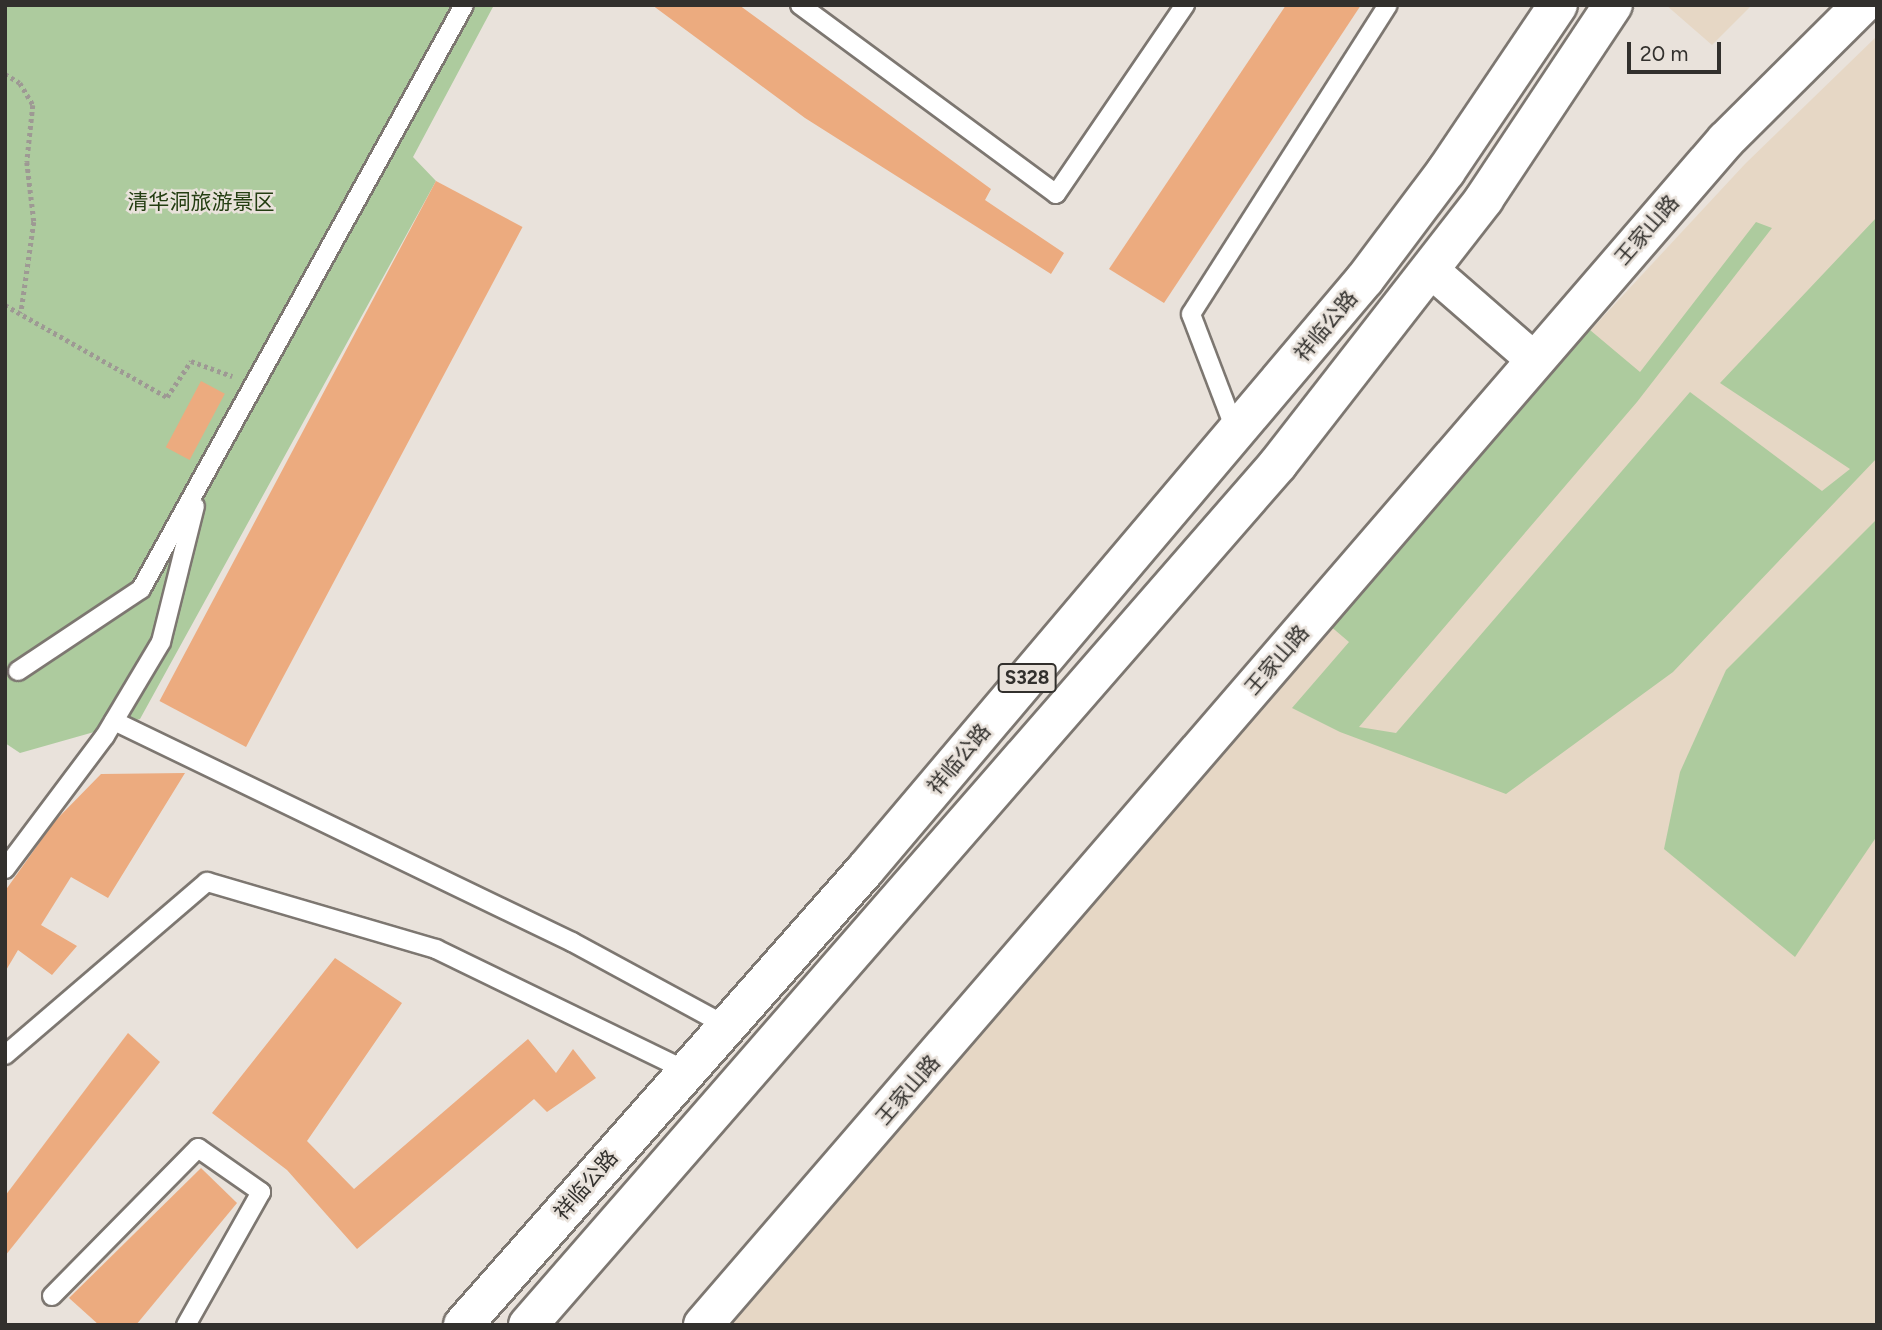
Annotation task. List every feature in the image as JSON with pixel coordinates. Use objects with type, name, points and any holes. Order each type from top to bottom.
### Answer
[{"type":"main road","name":"祥临公路","points":[[463,1325],[727,1027],[1236,432],[1385,253],[1558,5]]},
{"type":"main road","name":"S328","points":[[528,1325],[1278,464],[1431,271],[1544,112],[1613,5]]},
{"type":"main road","name":"王家山路","points":[[702,1325],[1726,140],[1862,5]]},
{"type":"street","points":[[1431,271],[1534,360]]},
{"type":"lane","points":[[18,671],[141,589],[201,486],[464,5]]},
{"type":"lane","points":[[800,5],[1056,194],[1185,5]]},
{"type":"lane","points":[[1236,432],[1191,314],[1388,5]]},
{"type":"lane","points":[[5,869],[114,721],[161,642],[201,486]]},
{"type":"lane","points":[[114,721],[572,942],[727,1027]]},
{"type":"lane","points":[[5,1055],[207,882],[436,949],[687,1071]]},
{"type":"lane","points":[[52,1296],[198,1148],[261,1192],[186,1325]]},
{"type":"path","points":[[5,74],[20,83],[33,105],[27,162],[34,222],[21,313]]},
{"type":"path","points":[[5,304],[167,397],[191,361],[256,385]]},
{"type":"shaded area","points":[[1666,5],[1752,5],[1712,45]]},
{"type":"shaded area","points":[[1877,36],[1877,1325],[705,1325],[1322,619],[1745,164]]},
{"type":"green space","name":"清华洞旅游景区","points":[[5,5],[494,5],[413,157],[436,181],[140,719],[20,753],[5,743]]},
{"type":"green space","points":[[1877,217],[1877,458],[1673,672],[1506,794],[1340,732],[1292,708],[1349,642],[1322,619],[1590,330],[1640,372],[1756,222],[1772,228],[1637,402],[1359,727],[1396,733],[1690,392],[1822,491],[1850,469],[1720,383]]},
{"type":"green space","points":[[1877,519],[1877,836],[1795,957],[1664,849],[1680,772],[1726,670]]},
{"type":"building","points":[[652,5],[739,5],[991,189],[985,200],[1064,253],[1051,274],[805,118]]},
{"type":"building","points":[[1286,5],[1361,5],[1164,303],[1109,269]]},
{"type":"building","points":[[436,181],[523,227],[246,747],[159,701]]},
{"type":"building","points":[[201,381],[225,394],[190,460],[166,447]]},
{"type":"building","points":[[185,773],[108,898],[71,877],[41,925],[77,946],[52,975],[18,950],[5,972],[5,891],[54,822],[101,774]]},
{"type":"building","points":[[335,958],[402,1003],[307,1141],[354,1189],[528,1039],[556,1073],[573,1049],[596,1078],[547,1112],[534,1099],[357,1249],[287,1170],[212,1113]]},
{"type":"building","points":[[128,1033],[160,1062],[5,1256],[5,1196]]},
{"type":"building","points":[[201,1168],[237,1203],[136,1325],[99,1325],[69,1298]]}]
